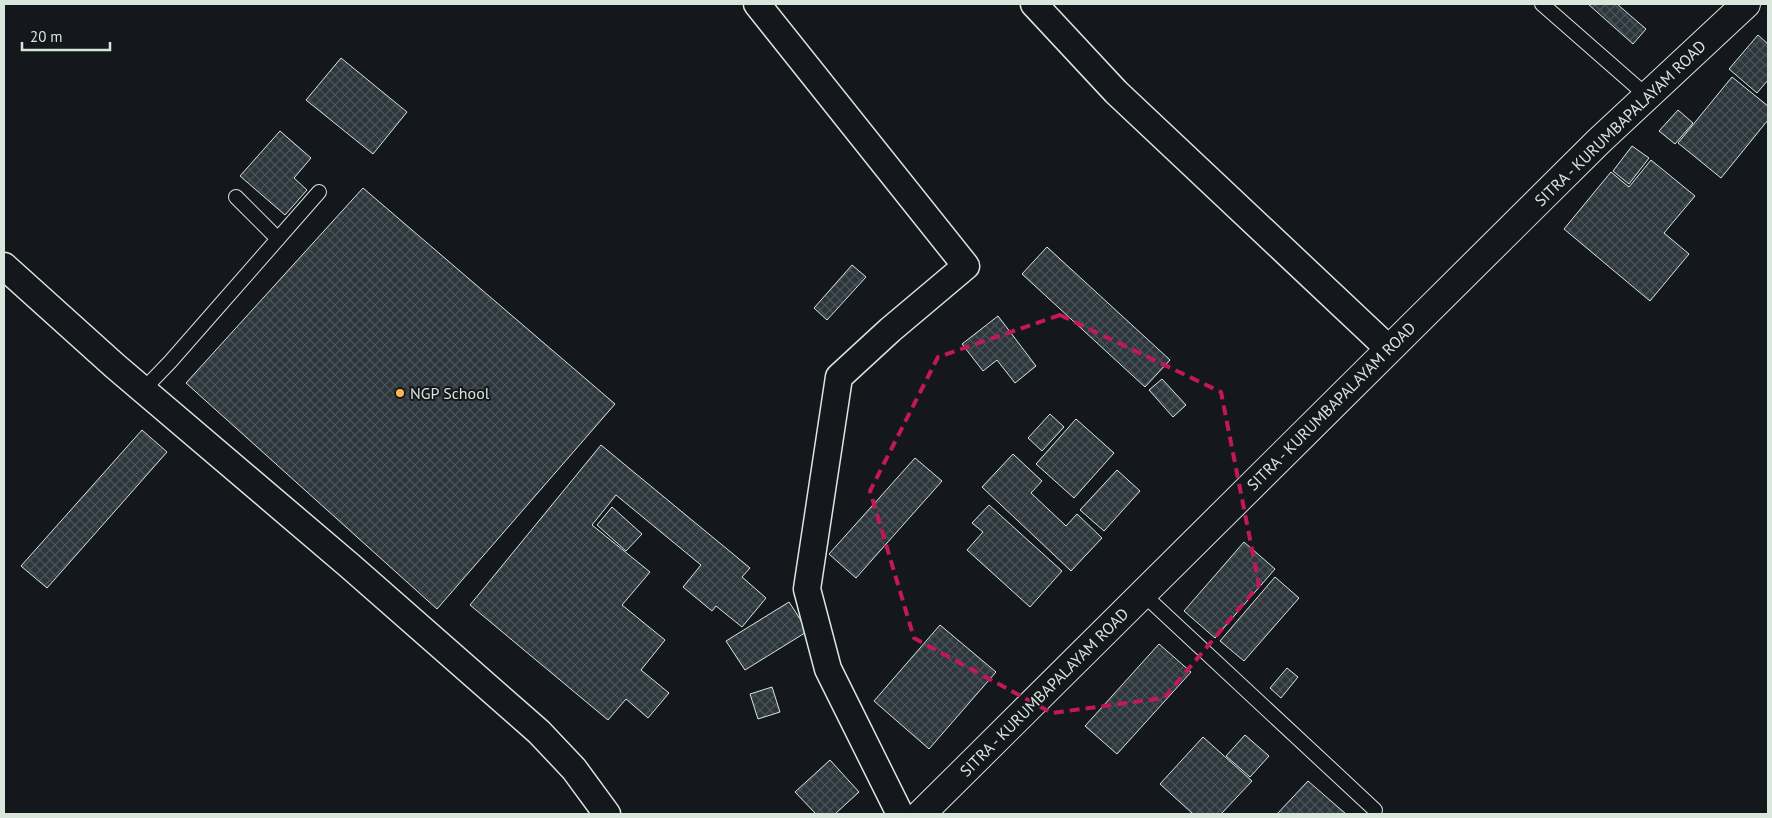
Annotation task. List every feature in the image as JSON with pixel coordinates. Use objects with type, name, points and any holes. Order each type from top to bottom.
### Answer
[{"type":"main road","name":"SITRA - KURUMBAPALAYAM ROAD","points":[[921,814],[1599,141],[1746,4]]},
{"type":"street","points":[[757,4],[966,266],[890,330],[839,377],[807,589],[828,669],[900,814]]},
{"type":"street","points":[[1034,4],[1116,92],[1389,349]]},
{"type":"street","points":[[4,266],[143,390],[350,566],[539,732],[574,769],[607,814]]},
{"type":"lane","points":[[1542,4],[1647,96]]},
{"type":"lane","points":[[143,390],[170,362],[318,192]]},
{"type":"lane","points":[[236,197],[278,239]]},
{"type":"lane","points":[[1143,594],[1375,810]]},
{"type":"highlighted area","points":[[1060,315],[1221,392],[1259,585],[1164,698],[1052,713],[914,638],[870,491],[938,357]]},
{"type":"building","points":[[1588,4],[1617,4],[1646,29],[1633,44]]},
{"type":"building","points":[[1758,35],[1768,44],[1768,80],[1757,93],[1729,69]]},
{"type":"building","points":[[341,58],[407,112],[373,154],[306,100]]},
{"type":"building","points":[[1732,77],[1768,106],[1768,120],[1721,178],[1678,143]]},
{"type":"building","points":[[1678,110],[1693,123],[1675,144],[1659,131]]},
{"type":"building","points":[[280,131],[311,158],[294,178],[307,190],[285,215],[240,176]]},
{"type":"building","points":[[1632,146],[1649,158],[1629,184],[1613,171]]},
{"type":"building","points":[[1651,160],[1695,196],[1664,233],[1689,254],[1650,301],[1564,229],[1611,172],[1629,187]]},
{"type":"building","name":"NGP School","points":[[363,188],[615,404],[437,609],[186,383]]},
{"type":"building","points":[[1047,247],[1170,360],[1145,387],[1022,274]]},
{"type":"building","points":[[852,265],[866,277],[827,320],[814,308]]},
{"type":"building","points":[[998,316],[1036,366],[1015,383],[997,360],[983,371],[962,344]]},
{"type":"building","points":[[1162,379],[1186,405],[1173,417],[1149,390]]},
{"type":"building","points":[[1050,414],[1064,427],[1042,451],[1028,438]]},
{"type":"building","points":[[1076,419],[1114,453],[1074,498],[1036,464]]},
{"type":"building","points":[[142,430],[167,452],[47,588],[21,566]]},
{"type":"building","points":[[601,445],[750,568],[742,577],[766,598],[742,627],[716,606],[712,611],[683,587],[701,565],[616,495],[592,525],[650,572],[622,605],[665,640],[641,670],[669,693],[648,718],[626,699],[608,720],[470,605]]},
{"type":"building","points":[[1013,454],[1042,481],[1031,493],[1066,526],[1077,514],[1102,538],[1071,571],[982,487]]},
{"type":"building","points":[[915,458],[942,481],[856,578],[829,554]]},
{"type":"building","points":[[1117,470],[1140,491],[1104,531],[1080,510]]},
{"type":"building","points":[[989,505],[1062,571],[1030,607],[967,550],[983,532],[972,523]]},
{"type":"building","points":[[612,507],[642,534],[626,551],[597,525]]},
{"type":"building","points":[[1244,542],[1275,569],[1215,638],[1184,611]]},
{"type":"building","points":[[1275,577],[1299,598],[1244,661],[1220,641]]},
{"type":"building","points":[[789,602],[808,631],[745,670],[726,641]]},
{"type":"building","points":[[940,625],[996,672],[929,749],[874,701]]},
{"type":"building","points":[[1159,644],[1191,672],[1117,754],[1085,726]]},
{"type":"building","points":[[1287,668],[1298,677],[1281,698],[1270,688]]},
{"type":"building","points":[[772,687],[780,712],[758,719],[750,694]]},
{"type":"building","points":[[1245,735],[1269,756],[1250,777],[1226,756]]},
{"type":"building","points":[[1203,737],[1252,781],[1221,814],[1193,814],[1160,784]]},
{"type":"building","points":[[830,760],[859,792],[835,814],[816,814],[795,792]]},
{"type":"building","points":[[1308,781],[1346,814],[1277,814]]},
{"type":"place","name":"NGP School","points":[[400,393]]}]
